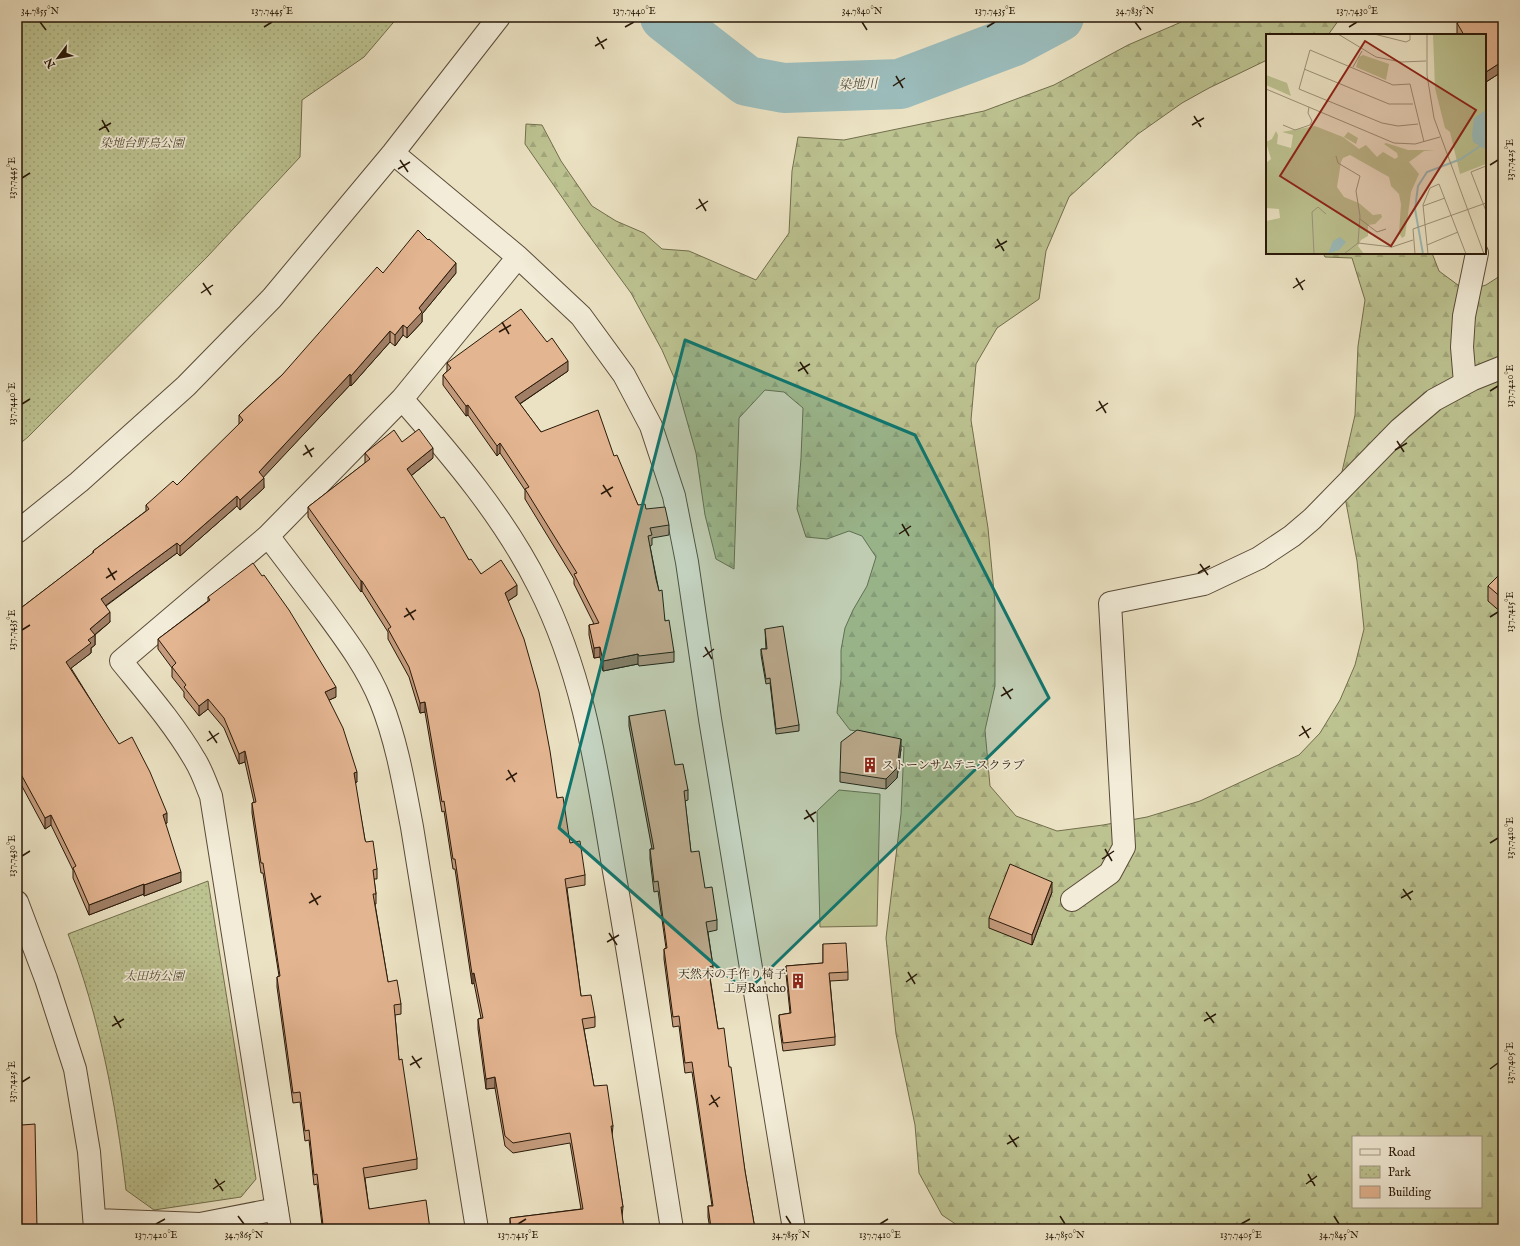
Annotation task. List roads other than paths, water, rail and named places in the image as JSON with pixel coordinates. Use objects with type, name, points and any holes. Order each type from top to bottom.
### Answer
[{"type":"street","points":[[17,532],[79,482],[202,369],[272,298],[393,153],[499,17]]},
{"type":"street","points":[[393,153],[518,257],[581,316],[624,375],[651,426],[674,496],[686,562],[710,719],[794,1229]]},
{"type":"street","points":[[1465,383],[1462,347],[1464,316],[1477,254]]},
{"type":"street","points":[[17,902],[46,979],[75,1069],[89,1152],[96,1225],[200,1224],[278,1219],[211,796],[196,761],[179,735],[121,662],[268,536],[402,399],[518,257]]},
{"type":"street","points":[[1072,900],[1110,873],[1124,847],[1110,603],[1204,584],[1260,558],[1292,536],[1312,519],[1400,429],[1434,400],[1465,383],[1503,367]]},
{"type":"street","points":[[402,399],[479,490],[516,546],[539,586],[555,622],[575,676],[594,751],[672,1229]]},
{"type":"street","points":[[268,536],[340,631],[364,666],[381,702],[392,734],[402,773],[412,826],[477,1229]]},
{"type":"waterway","name":"染地川","points":[[665,17],[747,81],[784,88],[900,84],[1014,41],[1059,17]]},
{"type":"place","name":"ストーンサムテニスクラブ","points":[[870,765]]},
{"type":"place","name":"天然木の手作り椅子 工房Rancho","points":[[798,981]]},
{"type":"park label","name":"染地台野鳥公園","points":[[142,143]]},
{"type":"park label","name":"太田坊公園","points":[[154,976]]}]
